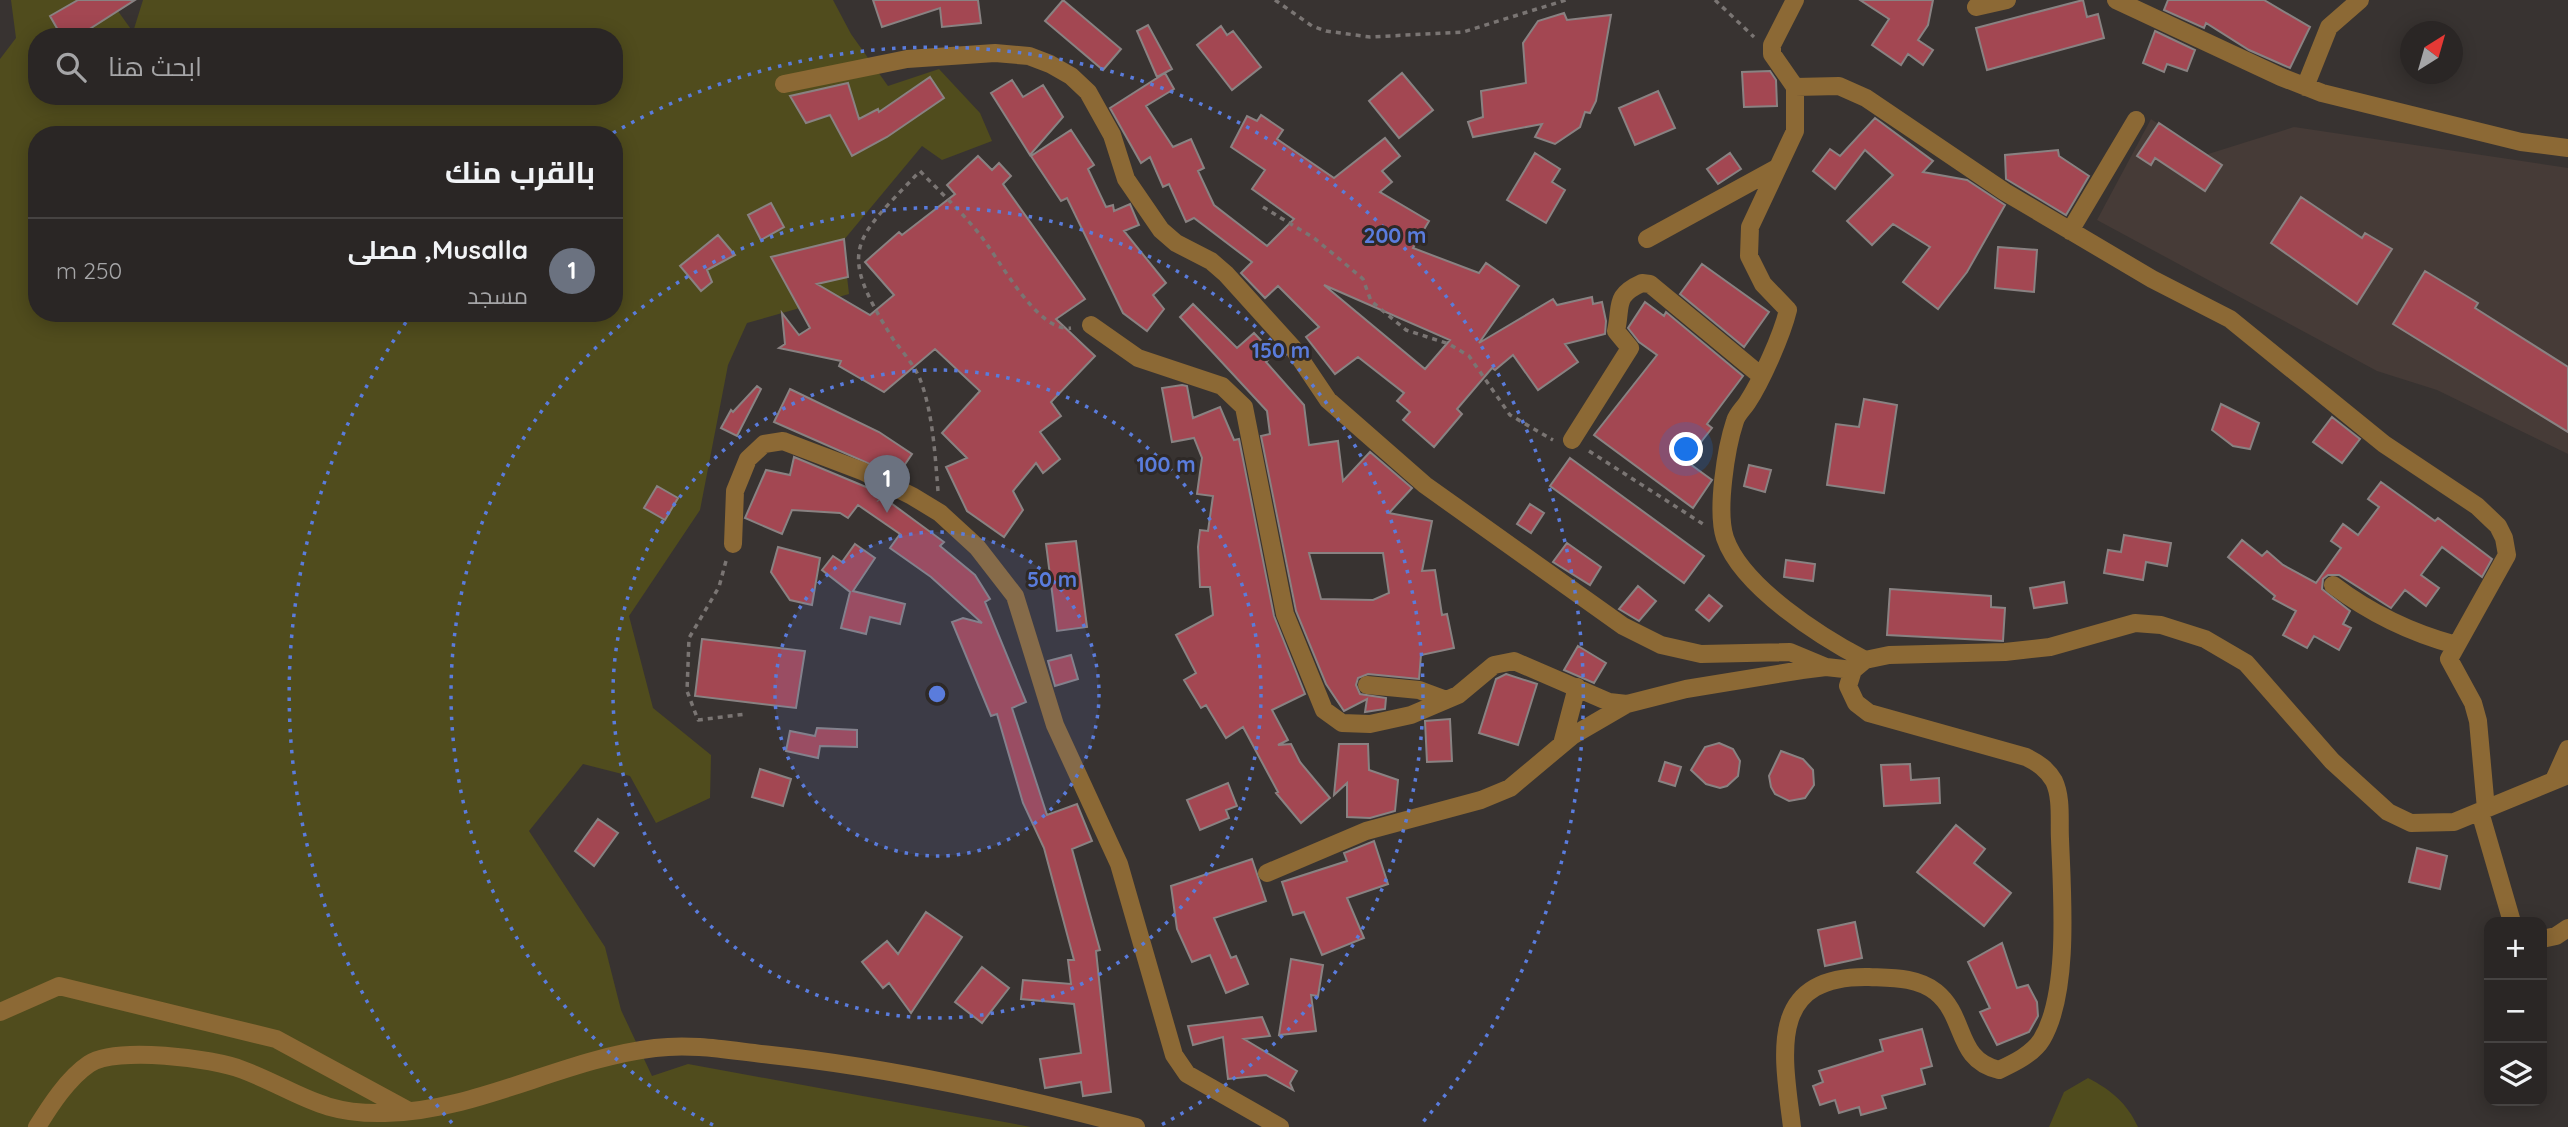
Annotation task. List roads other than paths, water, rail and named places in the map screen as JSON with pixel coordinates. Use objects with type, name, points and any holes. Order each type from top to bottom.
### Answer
[{"type":"street","points":[[1795,0],[1772,45],[1772,54],[1795,87],[1795,131],[1750,227],[1749,256],[1763,284],[1788,310],[1782,332],[1748,403],[1735,418],[1726,467],[1722,513],[1725,537],[1752,575],[1795,617],[1859,665]]},
{"type":"street","points":[[1976,7],[2007,0]]},
{"type":"street","points":[[2116,0],[2305,87],[2521,142],[2568,148]]},
{"type":"street","points":[[2305,87],[2329,27],[2360,0]]},
{"type":"street","points":[[784,84],[907,59],[995,52],[1028,56],[1071,76],[1087,92],[1112,135],[1126,179],[1161,230],[1176,243],[1211,261],[1226,274],[1293,348],[1328,400],[1426,485],[1623,626],[1661,645],[1701,654],[1790,652],[1826,667]]},
{"type":"street","points":[[1795,87],[1839,86],[1866,98],[2005,192],[2152,279],[2230,319],[2384,444],[2490,517],[2504,538],[2507,555],[2449,659],[2473,703],[2478,721],[2483,811],[2511,917]]},
{"type":"street","points":[[2070,231],[2136,120]]},
{"type":"street","points":[[1647,239],[1777,168]]},
{"type":"street","points":[[1572,440],[1630,348],[1616,331],[1616,309],[1622,296],[1642,283],[1650,284],[1760,375]]},
{"type":"street","points":[[1091,325],[1138,358],[1222,386],[1244,407],[1285,614],[1324,710],[1342,723],[1370,724],[1411,715],[1458,695],[1494,665],[1514,661],[1609,702],[1627,704]]},
{"type":"street","points":[[733,544],[734,491],[748,460],[764,444],[783,441],[862,471],[940,513],[977,547],[1015,596],[1055,725],[1119,864],[1174,1055],[1187,1074],[1280,1127]]},
{"type":"street","points":[[2333,585],[2365,608],[2420,635],[2456,645]]},
{"type":"street","points":[[1267,873],[1366,831],[1481,800],[1510,788],[1562,744],[1627,704],[1685,690],[1826,667],[1859,665],[1921,652],[2006,652],[2050,647],[2135,623],[2186,631],[2246,663],[2332,761],[2388,812],[2411,823],[2454,822],[2561,777],[2568,748]]},
{"type":"street","points":[[1792,1127],[1783,1044],[1787,1020],[1800,998],[1821,985],[1844,976],[1892,978],[1914,981],[1934,990],[1950,1006],[1973,1058],[1984,1066],[1999,1070],[2026,1055],[2041,1041],[2056,986],[2064,926],[2059,804],[2054,782],[2043,766],[2026,757],[1869,713],[1850,695],[1848,686],[1859,665]]},
{"type":"street","points":[[1367,685],[1419,690],[1446,700]]},
{"type":"street","points":[[1562,744],[1577,687]]},
{"type":"street","points":[[2547,938],[2568,929]]},
{"type":"street","points":[[0,1012],[60,986],[276,1039],[407,1110]]},
{"type":"street","points":[[37,1127],[51,1104],[90,1063],[144,1054],[198,1059],[241,1069],[300,1098],[340,1112],[387,1114],[451,1103],[652,1048],[689,1045],[814,1059],[972,1087],[1136,1127]]},
{"type":"place","name":"Musalla, مصلى","points":[[887,513]]}]
